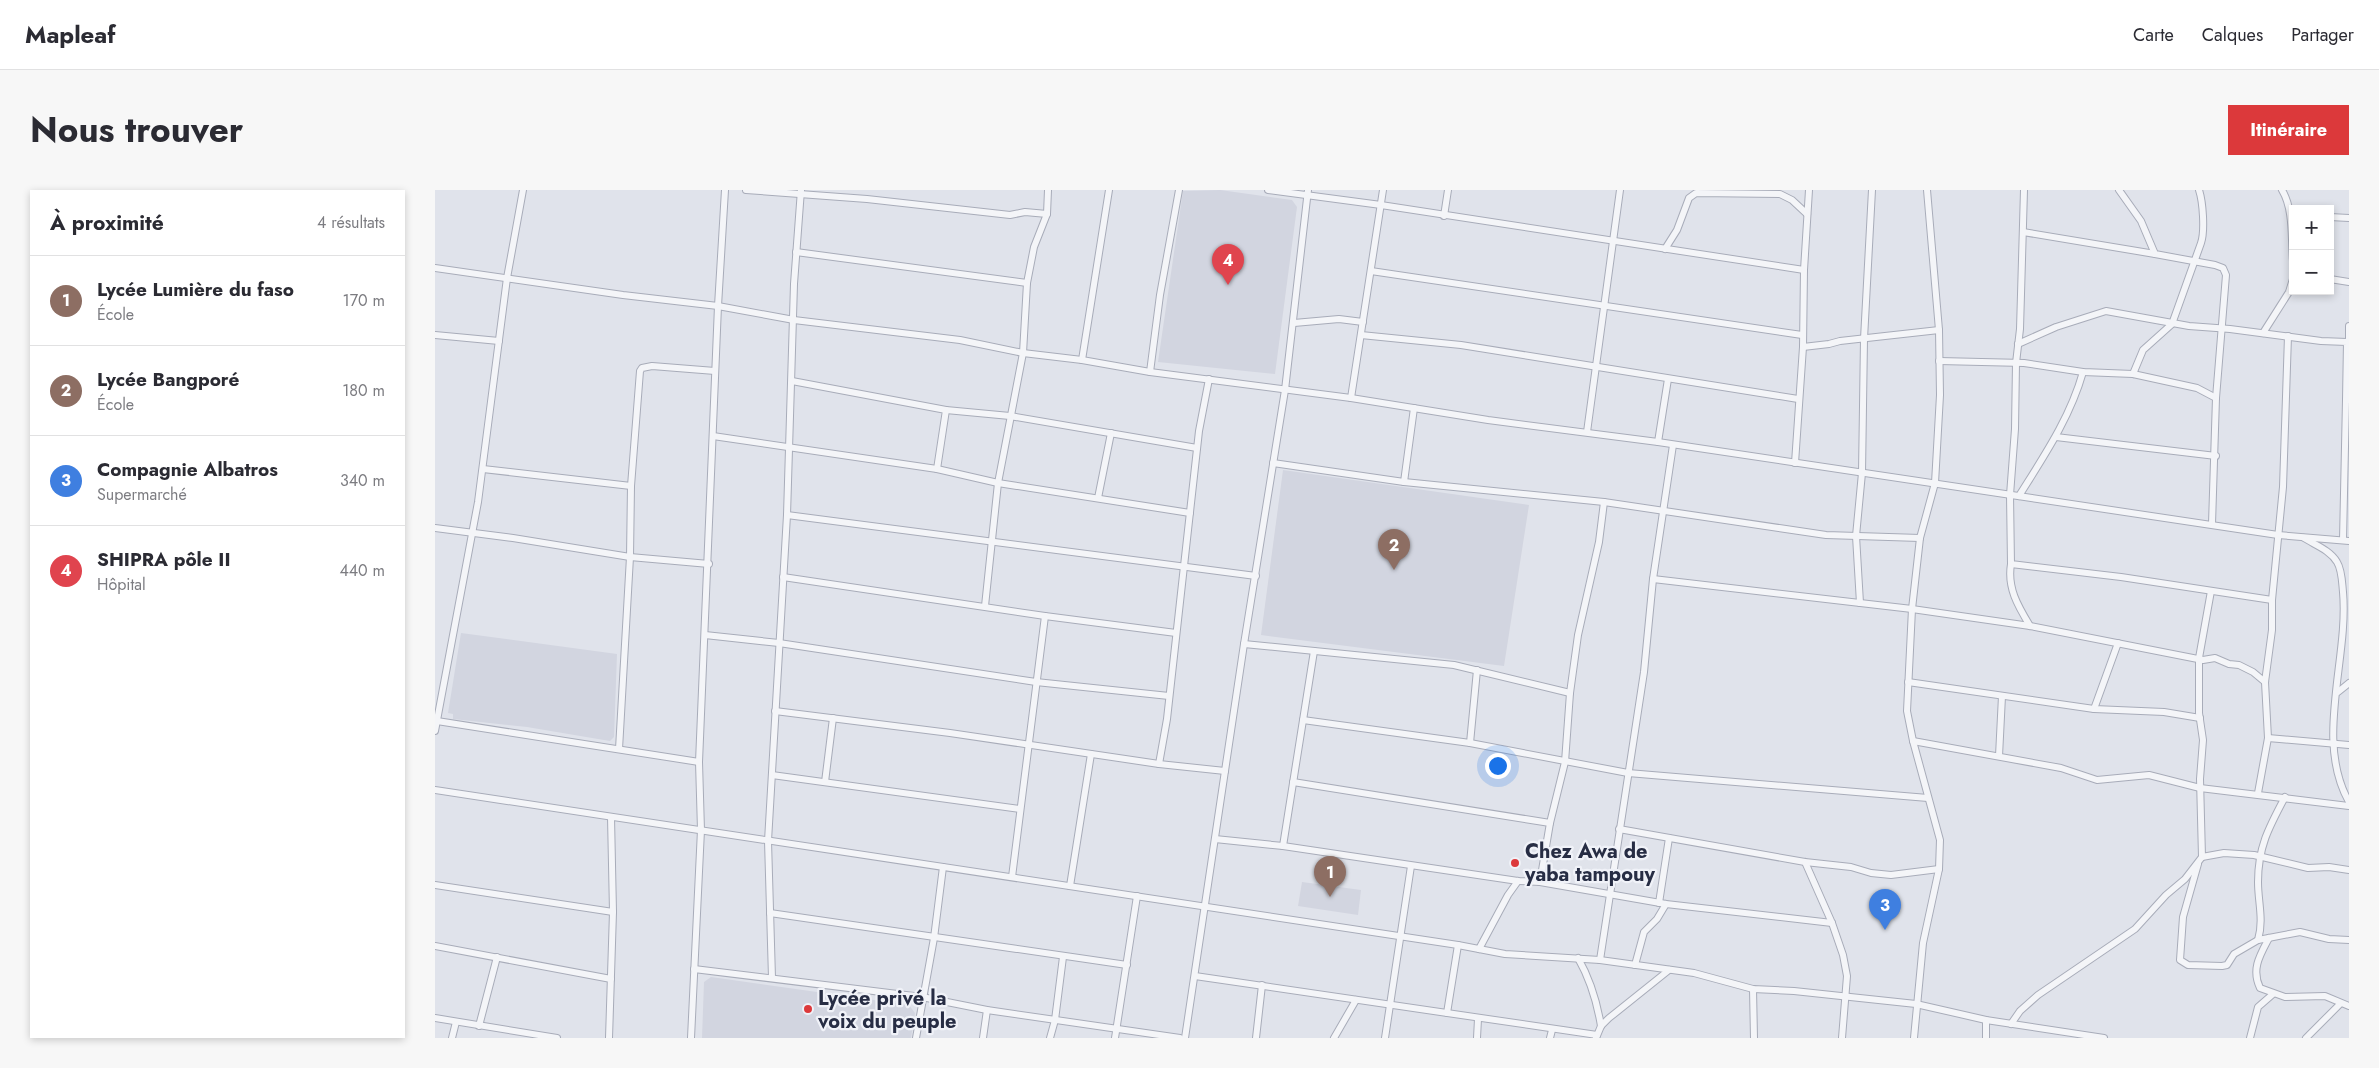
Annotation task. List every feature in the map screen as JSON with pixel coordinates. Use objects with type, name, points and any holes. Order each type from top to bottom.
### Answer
[{"type":"street","points":[[435,731],[473,532],[483,469],[507,278],[523,190]]},
{"type":"street","points":[[691,1038],[701,830],[699,762],[709,564],[715,371],[725,190]]},
{"type":"street","points":[[746,190],[801,192],[1010,215],[1025,212],[1047,214]]},
{"type":"street","points":[[985,606],[998,482],[1023,353],[1027,283],[1034,247],[1047,214],[1048,190]]},
{"type":"street","points":[[1082,360],[1109,190]]},
{"type":"street","points":[[1150,372],[1160,295],[1179,190]]},
{"type":"street","points":[[1268,190],[1308,192],[1444,216],[1804,270]]},
{"type":"street","points":[[1351,398],[1383,190]]},
{"type":"street","points":[[1444,216],[1448,190]]},
{"type":"street","points":[[1587,432],[1594,368],[1605,305],[1620,190]]},
{"type":"street","points":[[1795,463],[1803,347],[1804,270],[1809,190]]},
{"type":"street","points":[[1860,603],[1856,536],[1862,473],[1864,339],[1871,190]]},
{"type":"street","points":[[1914,1038],[1916,1004],[1927,919],[1939,869],[1940,840],[1913,741],[1907,711],[1912,609],[1920,538],[1935,483],[1940,395],[1939,330],[1927,190]]},
{"type":"street","points":[[2024,190],[2015,429],[2010,495],[2010,580],[2014,598],[2030,626]]},
{"type":"street","points":[[2119,190],[2141,221],[2155,254]]},
{"type":"street","points":[[2133,374],[2143,350],[2172,324],[2204,232],[2201,215],[2202,199],[2199,190]]},
{"type":"street","points":[[2281,190],[2289,208]]},
{"type":"street","points":[[772,978],[768,840],[787,515],[796,252],[801,192]]},
{"type":"street","points":[[1185,1038],[1244,644],[1285,390],[1308,192]]},
{"type":"street","points":[[1665,248],[1677,230],[1689,198],[1696,193],[1786,195],[1807,214]]},
{"type":"street","points":[[2334,217],[2349,218]]},
{"type":"street","points":[[2023,232],[2155,254],[2223,268],[2226,275],[2216,398],[2216,456],[2212,524]]},
{"type":"street","points":[[796,252],[1027,283]]},
{"type":"street","points":[[435,268],[623,295],[718,306],[794,320],[951,339],[1023,353],[1082,360],[1150,372],[1351,398],[1658,442],[2277,534],[2346,540],[2349,326]]},
{"type":"street","points":[[1371,271],[1802,335]]},
{"type":"street","points":[[2334,280],[2349,282]]},
{"type":"street","points":[[2263,333],[2289,292]]},
{"type":"street","points":[[2018,344],[2056,327],[2106,312],[2172,324],[2348,342]]},
{"type":"street","points":[[1294,323],[1339,319],[1363,322]]},
{"type":"street","points":[[1803,347],[1939,330]]},
{"type":"street","points":[[435,335],[499,341]]},
{"type":"street","points":[[1361,335],[1461,346],[1798,399]]},
{"type":"street","points":[[2259,794],[2268,738],[2265,682],[2272,630],[2272,600],[2277,534],[2283,487],[2288,336]]},
{"type":"street","points":[[1939,361],[2016,363],[2083,372],[2133,374],[2197,388],[2216,398]]},
{"type":"street","points":[[619,749],[630,557],[631,486],[638,388],[642,368],[652,366],[715,371]]},
{"type":"street","points":[[2019,496],[2056,437],[2075,399],[2083,372]]},
{"type":"street","points":[[1159,764],[1169,696],[1197,448],[1209,379]]},
{"type":"street","points":[[1658,442],[1668,380]]},
{"type":"street","points":[[792,381],[946,410],[1010,416],[1197,448]]},
{"type":"street","points":[[1404,482],[1415,408]]},
{"type":"street","points":[[937,469],[946,410]]},
{"type":"street","points":[[1098,498],[1111,433]]},
{"type":"street","points":[[713,436],[789,449],[937,469],[998,482],[1190,512]]},
{"type":"street","points":[[2056,437],[2216,456]]},
{"type":"street","points":[[1600,960],[1643,672],[1653,579],[1673,445]]},
{"type":"street","points":[[1273,463],[1404,482],[1604,502],[1826,535],[1920,538]]},
{"type":"street","points":[[483,469],[631,486]]},
{"type":"street","points":[[1540,882],[1550,824],[1565,762],[1570,693],[1578,635],[1599,542],[1604,502]]},
{"type":"street","points":[[787,515],[992,540],[1256,576]]},
{"type":"street","points":[[435,528],[473,532],[630,557],[709,564]]},
{"type":"street","points":[[2303,537],[2331,553],[2338,563],[2347,626],[2338,692],[2334,743],[2340,786],[2349,802]]},
{"type":"street","points":[[2011,564],[2272,600]]},
{"type":"street","points":[[783,577],[1045,616],[1176,633]]},
{"type":"street","points":[[1653,579],[1912,609],[2030,626],[2199,658],[2219,659],[2229,664],[2239,665],[2253,672],[2265,682]]},
{"type":"street","points":[[2211,591],[2199,658],[2200,718],[2203,740],[2200,788],[2200,860],[2183,917],[2180,960],[2188,965],[2222,966],[2227,964],[2234,954],[2258,940],[2300,932],[2329,939],[2349,940]]},
{"type":"street","points":[[1012,877],[1045,616]]},
{"type":"street","points":[[705,635],[779,643],[1036,682],[1169,696]]},
{"type":"street","points":[[2094,709],[2118,643]]},
{"type":"street","points":[[1244,644],[1454,666],[1570,693]]},
{"type":"street","points":[[1283,846],[1314,651]]},
{"type":"street","points":[[1470,743],[1477,670]]},
{"type":"street","points":[[1907,682],[2094,709],[2164,712],[2200,718]]},
{"type":"street","points":[[2338,692],[2349,683]]},
{"type":"street","points":[[1999,756],[2002,696]]},
{"type":"street","points":[[775,711],[1159,764],[1225,771]]},
{"type":"street","points":[[825,782],[833,718]]},
{"type":"street","points":[[1303,720],[1470,743],[1628,773],[1928,798]]},
{"type":"street","points":[[437,721],[699,762]]},
{"type":"street","points":[[2268,738],[2349,745]]},
{"type":"street","points":[[1913,741],[2061,768],[2097,780],[2149,775],[2200,788],[2349,806]]},
{"type":"street","points":[[1070,886],[1091,754]]},
{"type":"street","points":[[771,775],[1021,809]]},
{"type":"street","points":[[1293,782],[1550,824]]},
{"type":"street","points":[[435,790],[1400,936],[1505,954],[1600,960],[1694,973],[1753,989],[1795,991],[1916,1004],[1986,1020],[2104,1038]]},
{"type":"street","points":[[2258,940],[2262,922],[2259,902],[2259,856],[2268,829],[2285,797]]},
{"type":"street","points":[[609,1038],[613,912],[611,817]]},
{"type":"street","points":[[1619,830],[1891,875],[1939,869]]},
{"type":"street","points":[[1659,903],[1669,838]]},
{"type":"street","points":[[1215,839],[1283,846],[1518,881],[1540,882],[1609,896],[1666,904],[1832,923]]},
{"type":"street","points":[[2011,1024],[2020,1011],[2038,995],[2135,929],[2200,860],[2224,853],[2259,856],[2273,861],[2308,868],[2329,867],[2349,870]]},
{"type":"street","points":[[1805,862],[1832,923],[1843,955],[1847,976],[1842,1038]]},
{"type":"street","points":[[1385,1038],[1411,866]]},
{"type":"street","points":[[916,1038],[934,938],[943,867]]},
{"type":"street","points":[[1479,949],[1508,895],[1518,881]]},
{"type":"street","points":[[435,885],[613,912]]},
{"type":"street","points":[[1115,1038],[1137,896]]},
{"type":"street","points":[[1635,965],[1644,932],[1657,919],[1666,904]]},
{"type":"street","points":[[770,913],[1127,966]]},
{"type":"street","points":[[2269,938],[2257,963],[2256,980],[2259,988],[2273,994],[2306,998],[2325,996],[2340,1004],[2349,1006]]},
{"type":"street","points":[[1447,1013],[1458,945]]},
{"type":"street","points":[[435,946],[611,979]]},
{"type":"street","points":[[1050,1038],[1055,1020],[1063,957]]},
{"type":"street","points":[[479,1026],[497,958]]},
{"type":"street","points":[[1578,958],[1586,971],[1597,1002],[1601,1026]]},
{"type":"street","points":[[695,969],[772,978],[826,987],[922,997],[987,1010],[1117,1027],[1180,1038]]},
{"type":"street","points":[[1195,976],[1596,1037],[1601,1026],[1638,992],[1669,970]]},
{"type":"street","points":[[1256,1038],[1262,985]]},
{"type":"street","points":[[1753,989],[1754,1038]]},
{"type":"street","points":[[2250,1038],[2257,1007],[2273,994]]},
{"type":"street","points":[[1334,1038],[1356,1000]]},
{"type":"street","points":[[2306,1038],[2340,1004]]},
{"type":"street","points":[[983,1038],[987,1010]]},
{"type":"street","points":[[435,1018],[557,1038]]},
{"type":"street","points":[[1477,1038],[1478,1019]]},
{"type":"street","points":[[1985,1038],[1986,1020]]},
{"type":"street","points":[[452,1038],[456,1022]]},
{"type":"street","points":[[1550,1038],[1551,1030]]},
{"type":"shaded area","points":[[1220,190],[1292,200],[1297,207],[1275,374],[1158,362],[1183,191]]},
{"type":"shaded area","points":[[1283,470],[1529,505],[1504,666],[1261,635]]},
{"type":"shaded area","points":[[461,633],[617,654],[614,737],[610,741],[527,727],[453,719],[453,714],[448,713]]},
{"type":"shaded area","points":[[1302,882],[1361,890],[1358,915],[1298,906]]},
{"type":"shaded area","name":"Lycée privé la voix du peuple","points":[[711,977],[909,1005],[915,1013],[911,1038],[702,1038],[704,982]]},
{"type":"place","name":"SHIPRA pôle II","points":[[1228,285]]},
{"type":"place","name":"Lycée Bangporé","points":[[1394,570]]},
{"type":"place","name":"Chez Awa de yaba tampouy","points":[[1515,863]]},
{"type":"place","name":"Lycée Lumière du faso","points":[[1330,897]]},
{"type":"place","name":"Compagnie Albatros","points":[[1885,930]]},
{"type":"place","name":"Lycée privé la voix du peuple","points":[[808,1009]]}]
